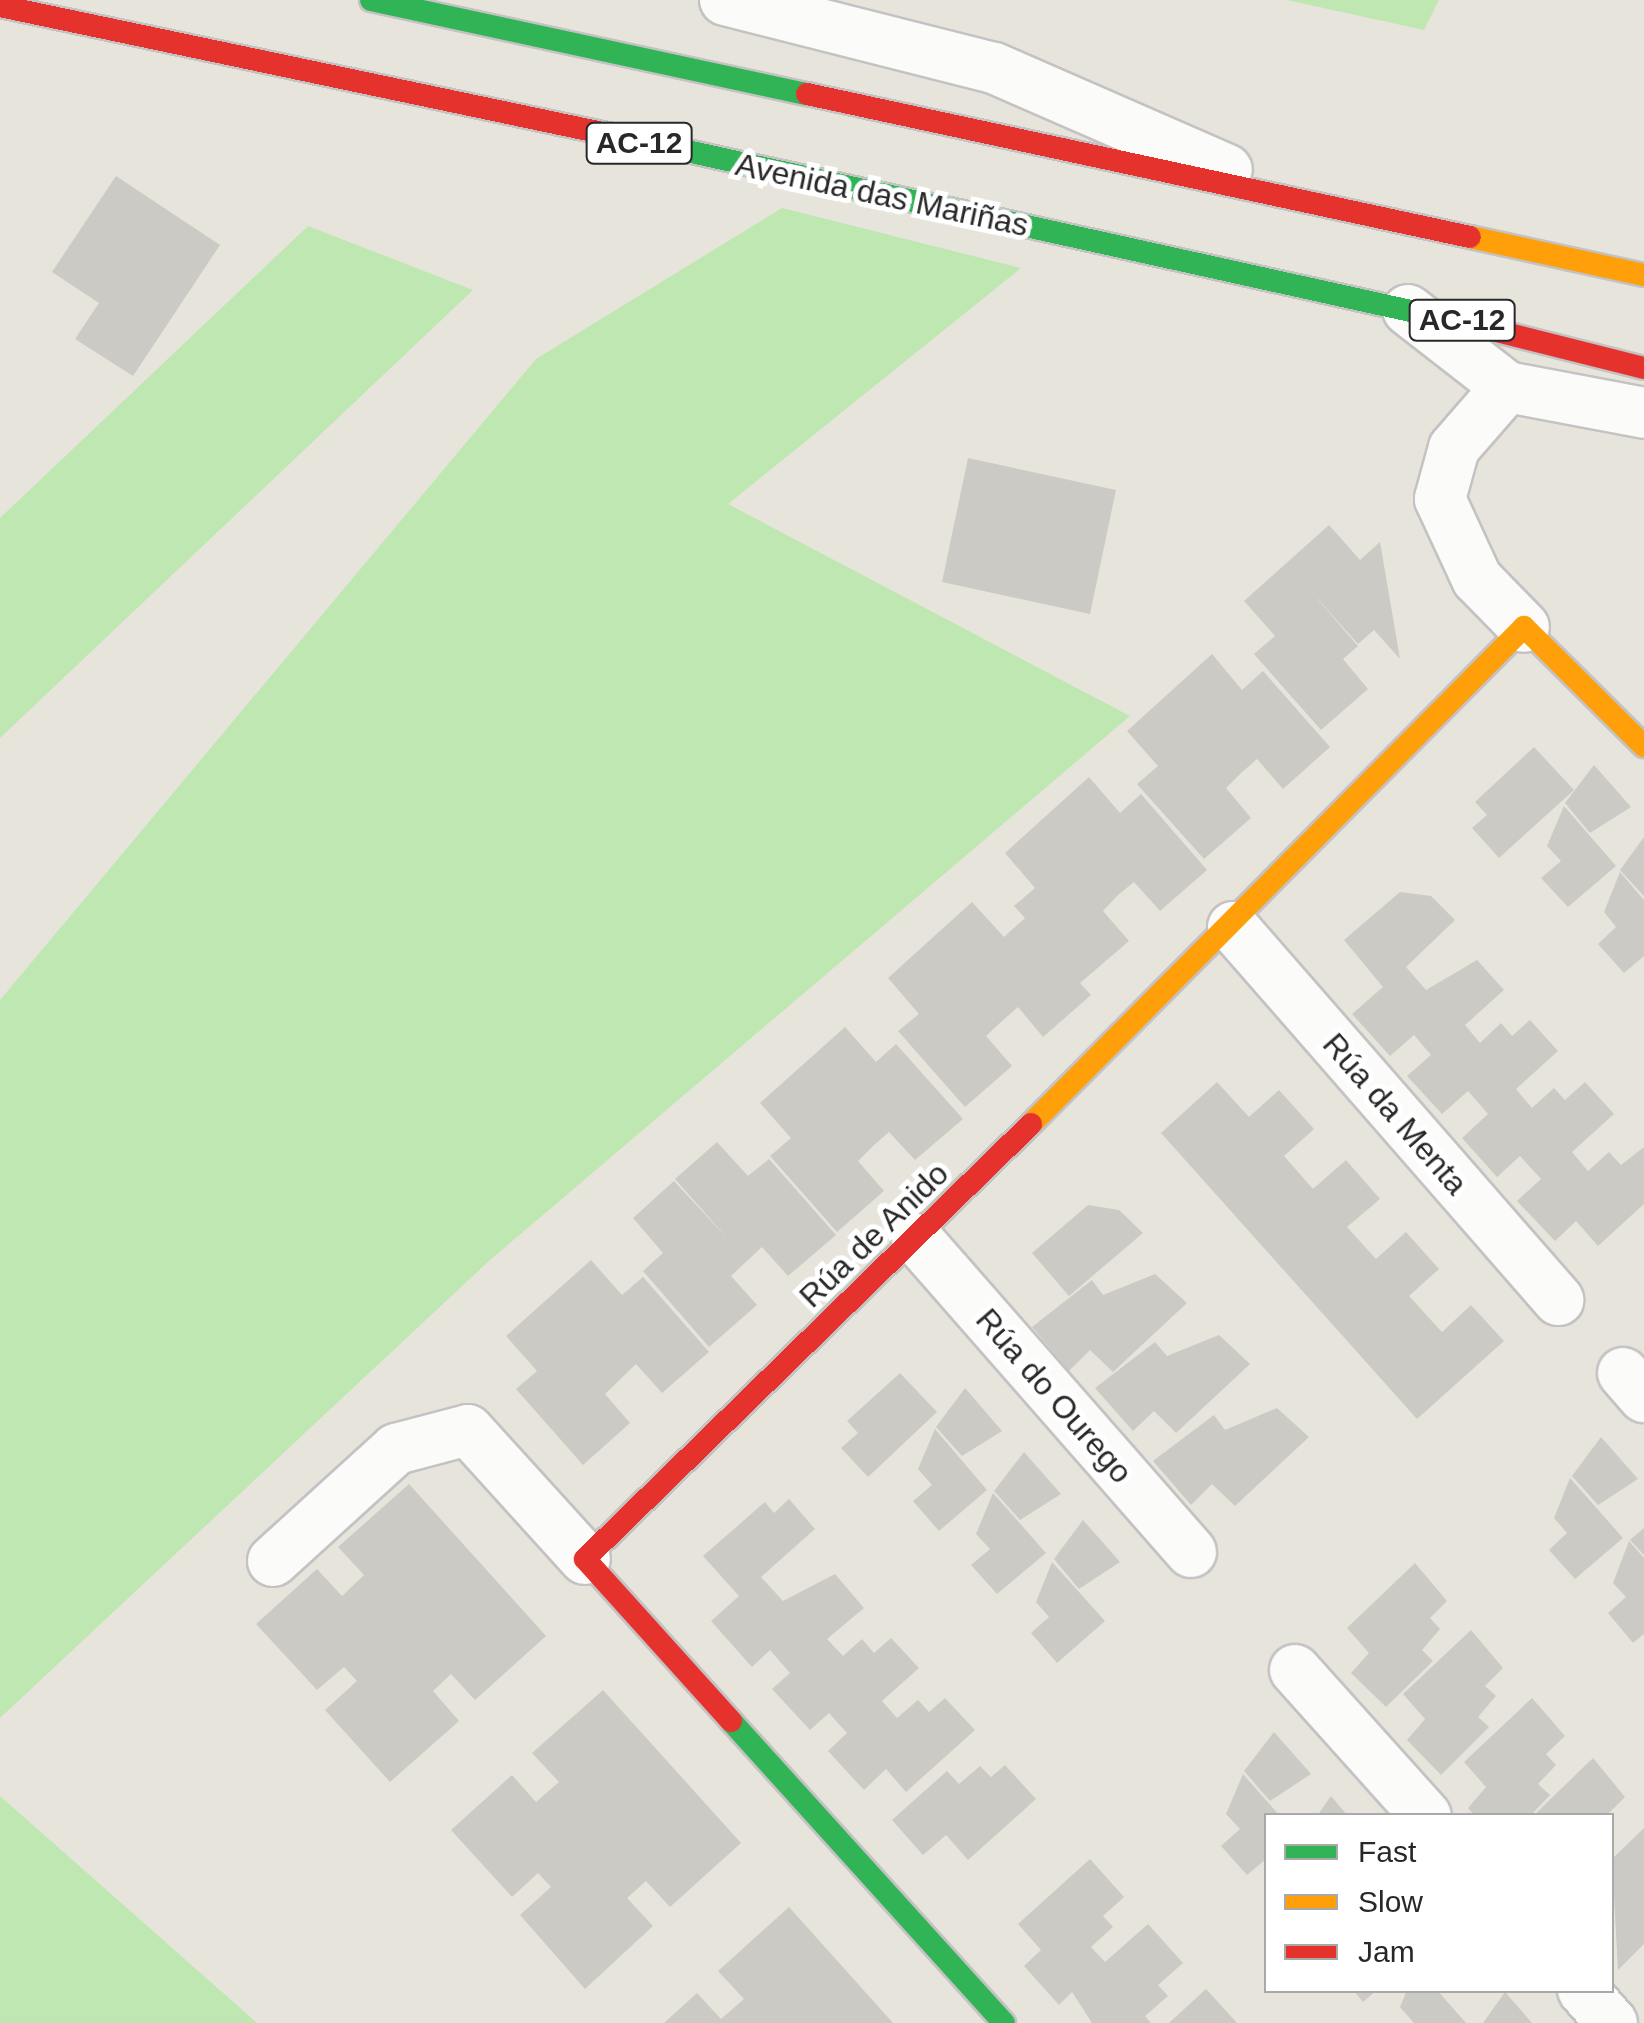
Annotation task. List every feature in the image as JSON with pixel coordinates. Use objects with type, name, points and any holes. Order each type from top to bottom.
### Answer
[{"type":"main road","name":"AC-12","points":[[371,0],[1644,275]]},
{"type":"main road","name":"Avenida das Mariñas","points":[[0,6],[1400,304],[1644,368]]},
{"type":"main road","points":[[1524,627],[1644,746]]},
{"type":"main road","name":"Rúa de Anido","points":[[585,1560],[1233,927],[1524,627]]},
{"type":"main road","points":[[585,1560],[1004,2023]]},
{"type":"street","points":[[725,0],[994,68],[1305,204]]},
{"type":"street","points":[[1400,304],[1507,387],[1644,414]]},
{"type":"street","points":[[1507,387],[1454,448],[1440,499],[1477,579],[1524,627]]},
{"type":"street","name":"Rúa da Menta","points":[[1233,927],[1558,1300]]},
{"type":"street","name":"Rúa do Ourego","points":[[917,1239],[1191,1552]]},
{"type":"street","points":[[273,1561],[396,1449],[468,1430],[585,1560]]},
{"type":"street","points":[[1295,1670],[1423,1813]]},
{"type":"street","points":[[1586,1993],[1612,2023]]},
{"type":"green space","points":[[1287,0],[1439,0],[1424,30]]},
{"type":"green space","points":[[782,208],[1021,268],[728,504],[1130,716],[490,1260],[0,1718],[0,1000],[536,359]]},
{"type":"green space","points":[[308,226],[473,290],[0,738],[0,518]]},
{"type":"green space","points":[[0,1796],[257,2023],[0,2023]]},
{"type":"building","points":[[116,176],[220,245],[133,376],[75,339],[99,303],[52,272]]},
{"type":"building","points":[[968,458],[1116,490],[1090,614],[942,582]]},
{"type":"building","points":[[1329,525],[1360,560],[1380,542],[1400,659],[1374,630],[1358,644],[1307,587],[1358,646],[1343,659],[1368,689],[1321,730],[1254,654],[1275,636],[1244,601]]},
{"type":"building","points":[[1212,654],[1242,690],[1263,671],[1330,747],[1283,789],[1257,759],[1240,774],[1226,788],[1251,818],[1204,859],[1137,784],[1158,766],[1127,731]]},
{"type":"building","points":[[1534,747],[1574,790],[1499,858],[1472,828],[1487,815],[1475,802]]},
{"type":"building","points":[[1594,765],[1631,807],[1590,833],[1565,803]]},
{"type":"building","points":[[1089,777],[1120,813],[1141,794],[1207,870],[1160,911],[1134,882],[1117,896],[1103,911],[1129,941],[1080,983],[1091,995],[1043,1037],[1018,1007],[1001,1022],[986,1036],[1012,1066],[965,1107],[898,1031],[919,1014],[888,978],[972,902],[1004,937],[1025,918],[1014,906],[1035,888],[1005,853]]},
{"type":"building","points":[[1564,806],[1616,866],[1568,907],[1541,878],[1561,861],[1547,846]]},
{"type":"building","points":[[1644,837],[1644,896],[1620,870]]},
{"type":"building","points":[[1620,872],[1644,900],[1644,956],[1624,973],[1598,944],[1616,927],[1604,912]]},
{"type":"building","points":[[1400,892],[1431,896],[1455,920],[1406,967],[1426,990],[1477,960],[1504,990],[1465,1025],[1480,1043],[1501,1023],[1512,1036],[1530,1020],[1558,1051],[1516,1089],[1532,1108],[1554,1088],[1565,1100],[1585,1082],[1614,1114],[1572,1152],[1588,1171],[1609,1152],[1621,1165],[1644,1147],[1644,1204],[1598,1246],[1576,1221],[1555,1241],[1517,1201],[1541,1179],[1520,1156],[1497,1177],[1462,1138],[1488,1114],[1468,1091],[1442,1114],[1407,1076],[1431,1055],[1414,1035],[1390,1056],[1352,1014],[1383,987],[1344,940]]},
{"type":"building","points":[[845,1027],[876,1062],[896,1044],[963,1119],[915,1160],[889,1132],[873,1146],[858,1161],[884,1191],[837,1232],[770,1156],[791,1138],[760,1103]]},
{"type":"building","points":[[1217,1082],[1249,1117],[1279,1090],[1314,1129],[1284,1156],[1313,1189],[1346,1160],[1380,1199],[1347,1227],[1376,1259],[1406,1232],[1439,1269],[1409,1296],[1442,1332],[1471,1305],[1504,1341],[1417,1419],[1161,1133]]},
{"type":"building","points":[[717,1142],[748,1176],[769,1159],[836,1235],[788,1276],[762,1247],[731,1276],[757,1305],[709,1347],[643,1271],[663,1253],[633,1218],[674,1181],[729,1240],[675,1179]]},
{"type":"building","points":[[1088,1205],[1119,1210],[1143,1233],[1069,1296],[1032,1253]]},
{"type":"building","points":[[591,1260],[622,1295],[643,1277],[709,1352],[662,1393],[636,1364],[605,1394],[630,1423],[583,1465],[516,1389],[537,1371],[506,1336]]},
{"type":"building","points":[[1155,1274],[1187,1303],[1113,1372],[1090,1350],[1069,1371],[1032,1327],[1092,1280],[1103,1295]]},
{"type":"building","points":[[1219,1335],[1250,1364],[1176,1433],[1154,1411],[1133,1431],[1095,1388],[1155,1342],[1167,1356]]},
{"type":"building","points":[[900,1373],[937,1412],[868,1477],[841,1448],[858,1433],[847,1421]]},
{"type":"building","points":[[965,1388],[1002,1431],[962,1456],[936,1427]]},
{"type":"building","points":[[1277,1408],[1309,1437],[1235,1506],[1212,1484],[1191,1505],[1153,1461],[1214,1415],[1225,1430]]},
{"type":"building","points":[[935,1429],[987,1490],[939,1531],[913,1501],[932,1485],[918,1469]]},
{"type":"building","points":[[1601,1437],[1638,1479],[1598,1505],[1572,1476]]},
{"type":"building","points":[[1024,1452],[1061,1494],[1020,1520],[994,1491]]},
{"type":"building","points":[[1570,1478],[1623,1538],[1575,1579],[1549,1550],[1567,1533],[1554,1518]]},
{"type":"building","points":[[409,1484],[546,1636],[475,1700],[451,1674],[433,1691],[459,1721],[390,1782],[325,1710],[357,1681],[344,1667],[317,1690],[256,1624],[317,1569],[342,1596],[364,1575],[338,1547]]},
{"type":"building","points":[[993,1493],[1046,1553],[997,1594],[971,1565],[990,1549],[976,1534]]},
{"type":"building","points":[[789,1499],[815,1529],[761,1577],[783,1601],[835,1574],[864,1608],[827,1639],[843,1656],[862,1639],[874,1653],[891,1638],[919,1668],[882,1701],[897,1718],[918,1700],[929,1712],[945,1698],[975,1730],[906,1792],[886,1769],[864,1790],[828,1751],[847,1733],[829,1713],[810,1730],[772,1689],[790,1673],[770,1650],[752,1667],[711,1621],[739,1596],[703,1556],[765,1502],[774,1513]]},
{"type":"building","points":[[1083,1520],[1120,1562],[1079,1589],[1054,1559]]},
{"type":"building","points":[[1644,1528],[1644,1555],[1630,1540]]},
{"type":"building","points":[[1629,1541],[1644,1558],[1644,1634],[1633,1643],[1608,1613],[1626,1597],[1613,1583]]},
{"type":"building","points":[[1052,1562],[1105,1621],[1057,1663],[1031,1633],[1049,1617],[1036,1602]]},
{"type":"building","points":[[1415,1563],[1447,1601],[1430,1618],[1440,1629],[1422,1650],[1433,1661],[1386,1707],[1351,1673],[1369,1653],[1347,1628]]},
{"type":"building","points":[[1471,1630],[1503,1668],[1485,1686],[1496,1696],[1478,1717],[1489,1727],[1441,1775],[1407,1740],[1425,1719],[1403,1694]]},
{"type":"building","points":[[603,1690],[741,1843],[670,1907],[646,1881],[627,1898],[653,1926],[585,1989],[520,1915],[551,1887],[538,1873],[512,1897],[451,1830],[512,1775],[536,1802],[559,1782],[532,1753]]},
{"type":"building","points":[[1532,1698],[1565,1736],[1546,1754],[1556,1765],[1538,1784],[1550,1795],[1533,1813],[1472,1813],[1468,1808],[1486,1787],[1464,1762]]},
{"type":"building","points":[[1274,1732],[1311,1774],[1270,1801],[1244,1771]]},
{"type":"building","points":[[1593,1758],[1625,1797],[1609,1813],[1536,1813]]},
{"type":"building","points":[[1005,1765],[1036,1799],[968,1860],[946,1835],[923,1855],[892,1820],[947,1771],[959,1784],[980,1766],[991,1777]]},
{"type":"building","points":[[1243,1774],[1277,1813],[1264,1813],[1264,1861],[1247,1875],[1221,1846],[1240,1829],[1226,1814]]},
{"type":"building","points":[[1331,1796],[1345,1813],[1319,1813]]},
{"type":"building","points":[[1644,1828],[1644,1944],[1618,1970],[1614,1896],[1614,1857]]},
{"type":"building","points":[[1090,1859],[1124,1897],[1103,1916],[1113,1927],[1091,1947],[1105,1962],[1148,1924],[1183,1963],[1158,1985],[1168,1996],[1145,2016],[1151,2023],[1092,2023],[1072,1992],[1059,2005],[1024,1966],[1041,1950],[1018,1924]]},
{"type":"building","points":[[789,1907],[893,2023],[664,2023],[697,1993],[721,2019],[744,1999],[718,1971]]},
{"type":"building","points":[[1206,1989],[1237,2023],[1169,2023]]},
{"type":"building","points":[[1356,1993],[1374,1993],[1363,2002]]},
{"type":"building","points":[[1406,1993],[1440,1993],[1466,2023],[1414,2023],[1400,2007]]},
{"type":"building","points":[[1506,1993],[1532,2023],[1483,2023]]},
{"type":"traffic: fast","points":[[371,0],[807,94]]},
{"type":"traffic: fast","points":[[669,147],[1465,323]]},
{"type":"traffic: fast","points":[[731,1721],[1004,2023]]},
{"type":"traffic: slow","points":[[1470,237],[1644,275]]},
{"type":"traffic: slow","points":[[1031,1124],[1524,627],[1644,746]]},
{"type":"traffic: jam","points":[[0,6],[669,147]]},
{"type":"traffic: jam","points":[[807,94],[1470,237]]},
{"type":"traffic: jam","points":[[1465,323],[1644,368]]},
{"type":"traffic: jam","points":[[731,1721],[585,1559],[1031,1124]]}]
